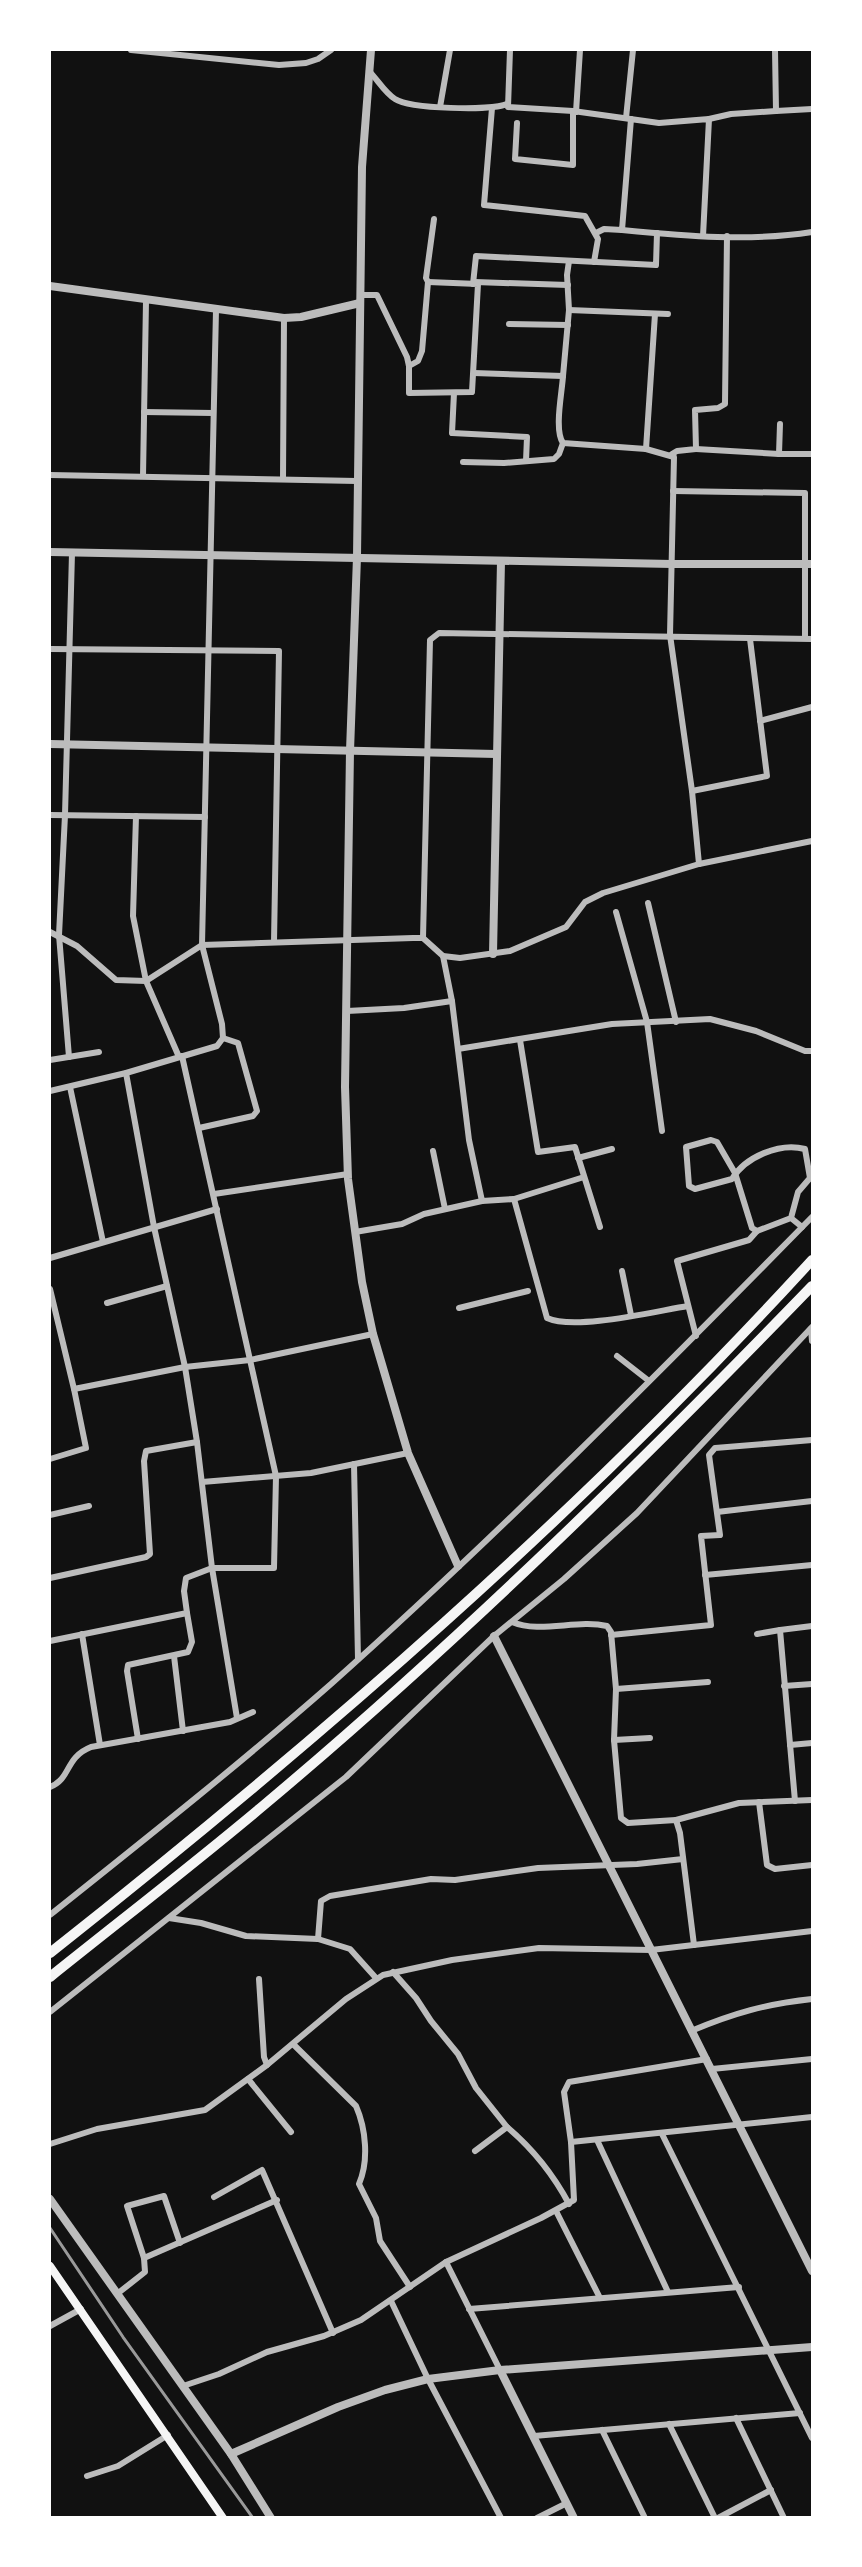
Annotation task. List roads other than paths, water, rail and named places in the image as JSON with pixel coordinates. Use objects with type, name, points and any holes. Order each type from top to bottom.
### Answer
[{"type":"highway","points":[[50,1953],[193,1840],[464,1605],[635,1442],[813,1260]]},
{"type":"highway","points":[[50,1977],[265,1805],[472,1622],[674,1428],[813,1286]]},
{"type":"main road","points":[[50,2266],[223,2517]]},
{"type":"street","points":[[131,50],[279,65],[294,65],[318,59],[331,50]]},
{"type":"street","points":[[316,50],[318,59]]},
{"type":"street","points":[[371,50],[362,167],[357,557],[350,751],[345,1086],[348,1174],[355,1232],[373,1334],[408,1453],[458,1566]]},
{"type":"street","points":[[440,107],[450,50]]},
{"type":"street","points":[[507,104],[510,50]]},
{"type":"street","points":[[517,123],[515,159],[573,165],[574,111],[580,50]]},
{"type":"street","points":[[622,230],[633,50]]},
{"type":"street","points":[[775,50],[776,111]]},
{"type":"street","points":[[369,71],[395,99],[413,105],[492,108],[507,104]]},
{"type":"street","points":[[507,104],[514,109],[574,111],[659,123],[709,119],[731,114],[813,109]]},
{"type":"street","points":[[492,108],[483,205],[585,216],[598,239],[594,262]]},
{"type":"street","points":[[703,236],[709,119]]},
{"type":"street","points":[[410,366],[418,361],[422,351],[428,282],[426,278],[434,219]]},
{"type":"street","points":[[596,233],[603,229],[703,236],[779,237],[813,232]]},
{"type":"street","points":[[473,283],[476,256],[656,265],[657,233]]},
{"type":"street","points":[[696,449],[695,410],[718,408],[725,404],[727,236]]},
{"type":"street","points":[[563,443],[559,428],[569,310],[569,261]]},
{"type":"street","points":[[428,282],[568,285]]},
{"type":"street","points":[[50,286],[146,301],[284,318],[301,317],[377,295],[410,366],[409,393],[454,393],[472,392],[478,284],[473,283]]},
{"type":"street","points":[[143,476],[146,301]]},
{"type":"street","points":[[50,1091],[126,1073],[217,1046],[223,1038],[222,1024],[202,945],[216,310]]},
{"type":"street","points":[[569,310],[668,315]]},
{"type":"street","points":[[646,449],[655,314]]},
{"type":"street","points":[[283,479],[284,318]]},
{"type":"street","points":[[509,324],[568,325]]},
{"type":"street","points":[[474,373],[563,376]]},
{"type":"street","points":[[454,393],[452,433],[527,436],[526,461]]},
{"type":"street","points":[[144,412],[213,413]]},
{"type":"street","points":[[779,454],[780,424]]},
{"type":"street","points":[[563,443],[646,449],[672,454],[677,451],[696,449],[813,454]]},
{"type":"street","points":[[463,462],[554,459],[559,454],[563,443]]},
{"type":"street","points":[[672,454],[674,457],[670,635],[692,791],[699,864]]},
{"type":"street","points":[[50,475],[357,481]]},
{"type":"street","points":[[673,491],[805,493],[809,564],[805,638]]},
{"type":"street","points":[[50,552],[672,564],[809,564]]},
{"type":"street","points":[[69,1057],[59,935],[65,815],[72,553]]},
{"type":"street","points":[[493,954],[501,561]]},
{"type":"street","points":[[423,938],[430,640],[439,633],[813,639]]},
{"type":"street","points":[[692,791],[768,776],[750,639]]},
{"type":"street","points":[[50,649],[279,651],[274,942]]},
{"type":"street","points":[[760,721],[813,708]]},
{"type":"street","points":[[50,744],[496,754]]},
{"type":"street","points":[[50,815],[205,817]]},
{"type":"street","points":[[136,816],[133,916],[146,981],[181,1056],[276,1476],[274,1568],[212,1568],[186,1578],[184,1591],[192,1647],[185,1654],[134,1662],[128,1665],[138,1739]]},
{"type":"street","points":[[50,932],[77,946],[116,980],[146,981],[202,945],[423,938],[443,956],[460,958],[510,951],[566,927],[585,902],[603,893],[699,864],[813,841]]},
{"type":"street","points":[[648,903],[676,1022]]},
{"type":"street","points":[[616,912],[647,1022],[662,1131]]},
{"type":"street","points":[[443,956],[452,1001],[469,1140],[482,1202]]},
{"type":"street","points":[[347,1011],[404,1008],[452,1001]]},
{"type":"street","points":[[458,1049],[612,1023],[710,1019],[756,1031],[805,1051],[813,1051]]},
{"type":"street","points":[[199,1128],[253,1116],[257,1111],[238,1043],[223,1038]]},
{"type":"street","points":[[520,1040],[538,1152],[575,1147],[600,1227]]},
{"type":"street","points":[[50,1060],[99,1052]]},
{"type":"street","points":[[126,1073],[154,1227],[185,1367],[197,1442],[212,1568],[237,1718]]},
{"type":"street","points":[[70,1087],[103,1242]]},
{"type":"street","points":[[757,1231],[752,1228],[735,1173],[717,1142],[711,1140],[686,1147],[688,1186],[695,1189],[732,1179],[735,1173],[764,1152],[797,1147],[805,1149],[810,1178],[798,1192],[791,1218]]},
{"type":"street","points":[[578,1158],[612,1149]]},
{"type":"street","points":[[433,1151],[445,1209]]},
{"type":"street","points":[[214,1194],[348,1174]]},
{"type":"street","points":[[355,1232],[402,1224],[424,1214],[445,1209],[514,1198],[584,1177]]},
{"type":"street","points":[[514,1198],[547,1318],[554,1322],[583,1323],[688,1306]]},
{"type":"street","points":[[50,1258],[217,1209]]},
{"type":"street","points":[[50,1915],[156,1831],[358,1659],[458,1566],[696,1336],[813,1217]]},
{"type":"street","points":[[791,1218],[802,1227]]},
{"type":"street","points":[[696,1336],[678,1262],[749,1240],[757,1231],[791,1218]]},
{"type":"street","points":[[622,1271],[631,1315]]},
{"type":"street","points":[[107,1303],[167,1286]]},
{"type":"street","points":[[50,1289],[86,1448],[50,1459]]},
{"type":"street","points":[[459,1308],[528,1291]]},
{"type":"street","points":[[812,1328],[813,1341]]},
{"type":"street","points":[[50,2013],[346,1777],[494,1636],[564,1579],[637,1513],[812,1328]]},
{"type":"street","points":[[74,1389],[185,1367],[250,1360],[373,1334]]},
{"type":"street","points":[[617,1356],[649,1381]]},
{"type":"street","points":[[611,1635],[711,1625],[701,1536],[720,1535],[709,1455],[715,1448],[813,1440]]},
{"type":"street","points":[[50,1578],[146,1557],[150,1554],[144,1461],[146,1451],[197,1442]]},
{"type":"street","points":[[202,1482],[311,1473],[408,1453]]},
{"type":"street","points":[[354,1464],[358,1659]]},
{"type":"street","points":[[717,1512],[813,1501]]},
{"type":"street","points":[[50,1515],[88,1506]]},
{"type":"street","points":[[705,1575],[813,1564]]},
{"type":"street","points":[[50,1641],[187,1612]]},
{"type":"street","points":[[512,1622],[519,1625],[541,1626],[595,1623],[607,1626],[611,1635],[616,1689],[614,1740],[621,1818],[628,1823],[675,1820],[739,1803],[813,1800]]},
{"type":"street","points":[[757,1634],[813,1626]]},
{"type":"street","points":[[780,1630],[795,1802]]},
{"type":"street","points":[[82,1634],[100,1745]]},
{"type":"street","points":[[494,1636],[813,2271]]},
{"type":"street","points":[[174,1656],[183,1731]]},
{"type":"street","points":[[616,1689],[708,1682]]},
{"type":"street","points":[[784,1686],[813,1684]]},
{"type":"street","points":[[50,1787],[61,1780],[77,1754],[100,1745],[230,1722],[253,1712]]},
{"type":"street","points":[[614,1740],[650,1738]]},
{"type":"street","points":[[790,1745],[813,1743]]},
{"type":"street","points":[[759,1802],[767,1865],[776,1869],[813,1865]]},
{"type":"street","points":[[675,1820],[680,1833],[694,1945]]},
{"type":"street","points":[[318,1939],[321,1901],[330,1896],[431,1879],[454,1880],[538,1868],[637,1864],[683,1859]]},
{"type":"street","points":[[169,1917],[201,1923],[246,1936],[318,1939],[351,1949],[376,1978]]},
{"type":"street","points":[[50,2144],[97,2129],[205,2110],[267,2065],[346,1999],[376,1978],[393,1972],[452,1960],[539,1948],[651,1950],[813,1931]]},
{"type":"street","points":[[393,1972],[416,1998],[431,2021],[458,2054],[477,2088],[507,2127],[542,2161],[557,2181],[569,2204]]},
{"type":"street","points":[[259,1979],[264,2057],[267,2065]]},
{"type":"street","points":[[691,2031],[731,2014],[755,2007],[813,1999]]},
{"type":"street","points":[[293,2044],[356,2106],[364,2134],[364,2172],[359,2184],[376,2218],[380,2241],[410,2287]]},
{"type":"street","points":[[183,2386],[219,2374],[267,2352],[333,2332],[361,2320],[446,2262],[569,2204],[574,2200],[571,2142],[564,2092],[569,2082],[707,2059]]},
{"type":"street","points":[[712,2069],[813,2059]]},
{"type":"street","points":[[248,2079],[291,2132]]},
{"type":"street","points":[[571,2142],[813,2117]]},
{"type":"street","points":[[475,2151],[507,2127]]},
{"type":"street","points":[[662,2133],[813,2438]]},
{"type":"street","points":[[597,2140],[668,2292]]},
{"type":"street","points":[[214,2196],[262,2170],[333,2332]]},
{"type":"street","points":[[117,2294],[145,2272],[144,2258],[127,2206],[164,2196],[180,2243]]},
{"type":"street","points":[[50,2199],[231,2454],[271,2517]]},
{"type":"street","points":[[144,2258],[277,2200]]},
{"type":"street","points":[[555,2211],[600,2298]]},
{"type":"street","points":[[446,2262],[574,2517]]},
{"type":"street","points":[[469,2309],[739,2287]]},
{"type":"street","points":[[392,2301],[428,2379],[501,2517]]},
{"type":"street","points":[[50,2326],[81,2309]]},
{"type":"street","points":[[231,2454],[338,2407],[385,2390],[428,2379],[500,2370],[813,2348]]},
{"type":"street","points":[[534,2436],[800,2413]]},
{"type":"street","points":[[736,2418],[784,2517]]},
{"type":"street","points":[[669,2424],[717,2517],[771,2490]]},
{"type":"street","points":[[602,2430],[645,2517]]},
{"type":"street","points":[[87,2476],[118,2466],[168,2435]]},
{"type":"street","points":[[537,2517],[567,2503]]},
{"type":"railway","points":[[50,2228],[123,2337],[253,2518]]}]
